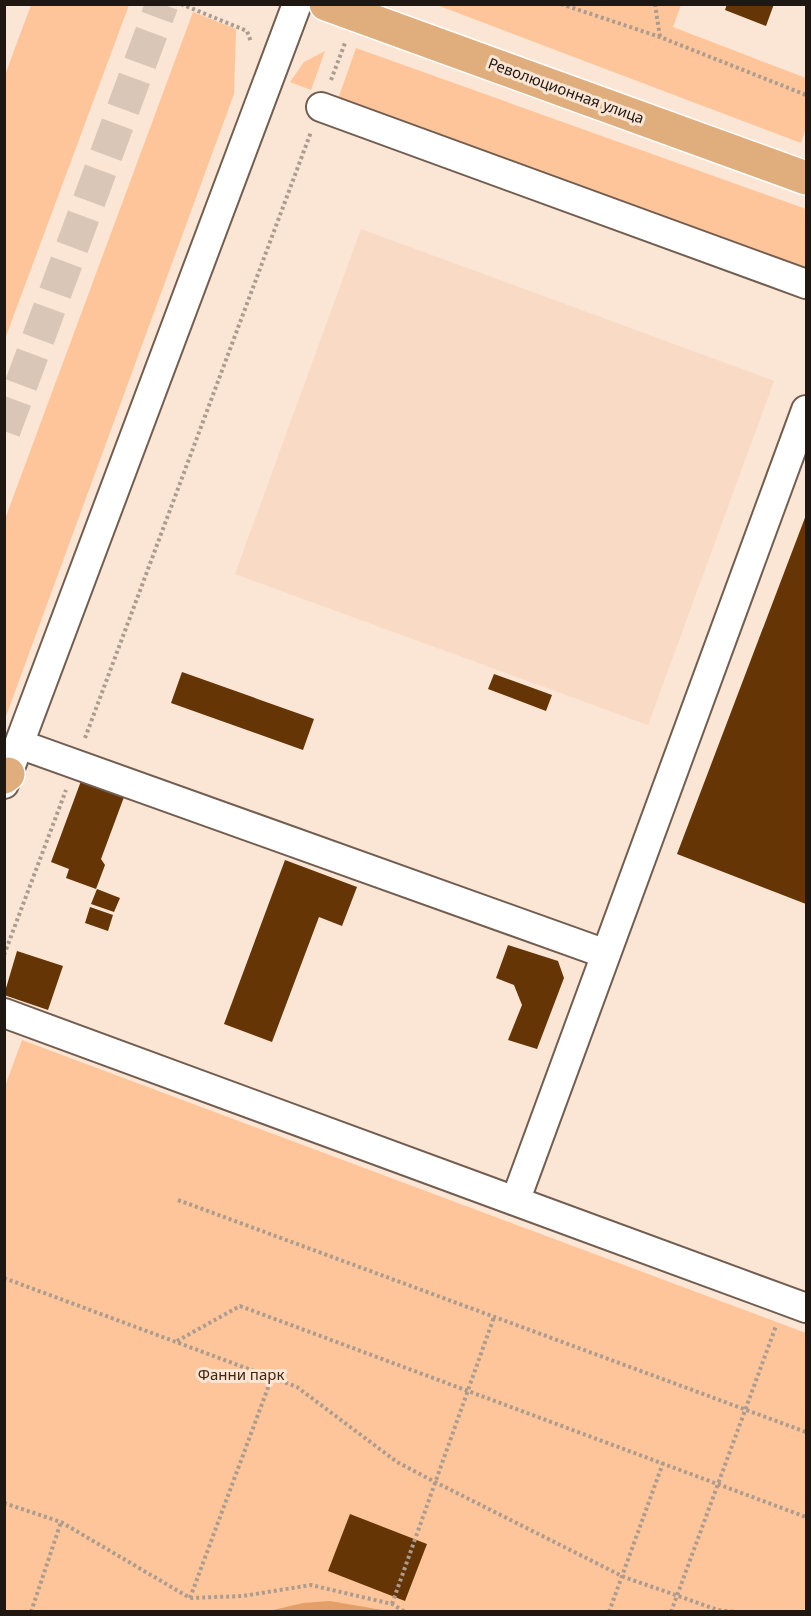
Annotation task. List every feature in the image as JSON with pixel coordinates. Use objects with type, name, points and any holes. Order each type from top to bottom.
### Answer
[{"type":"main road","name":"Революционная улица","points":[[326,4],[807,178]]},
{"type":"street","points":[[297,4],[9,770],[75,764],[606,954]]},
{"type":"street","points":[[321,107],[807,284]]},
{"type":"street","points":[[516,1199],[807,410]]},
{"type":"street","points":[[4,1013],[516,1199],[796,1304]]},
{"type":"path","points":[[181,4],[248,31],[251,42],[249,53]]},
{"type":"path","points":[[561,4],[660,37],[807,95]]},
{"type":"path","points":[[655,4],[660,37]]},
{"type":"path","points":[[4,955],[345,43]]},
{"type":"path","points":[[178,1200],[807,1432]]},
{"type":"path","points":[[4,1278],[297,1387],[397,1462],[435,1482],[622,1576],[718,1610],[735,1611]]},
{"type":"path","points":[[671,1611],[745,1410],[796,1304]]},
{"type":"path","points":[[176,1342],[240,1306],[807,1517]]},
{"type":"path","points":[[392,1604],[494,1317]]},
{"type":"path","points":[[190,1598],[272,1377]]},
{"type":"path","points":[[609,1611],[663,1463]]},
{"type":"path","points":[[4,1503],[61,1522],[190,1598],[243,1596],[311,1585],[392,1604],[405,1611]]},
{"type":"path","points":[[31,1611],[61,1522]]},
{"type":"shaded area","points":[[361,229],[774,381],[648,725],[235,574]]},
{"type":"shaded area","points":[[330,1601],[388,1611],[269,1611],[303,1603]]},
{"type":"green space","points":[[31,5],[129,5],[5,339],[5,75]]},
{"type":"green space","points":[[437,5],[681,5],[673,27],[806,78],[806,128],[801,143]]},
{"type":"green space","points":[[193,12],[236,29],[234,94],[5,719],[5,519]]},
{"type":"green space","points":[[356,48],[806,209],[806,274],[337,102]]},
{"type":"green space","points":[[325,51],[311,90],[290,82],[304,62]]},
{"type":"green space","name":"Фанни парк","points":[[22,1040],[806,1333],[806,1611],[5,1611],[4,1089]]},
{"type":"building","points":[[727,4],[774,4],[766,26],[725,10]]},
{"type":"building","points":[[806,515],[806,904],[677,854]]},
{"type":"building","points":[[182,672],[314,719],[303,750],[171,703]]},
{"type":"building","points":[[494,674],[552,695],[546,711],[488,689]]},
{"type":"building","points":[[81,781],[124,797],[101,859],[105,865],[96,889],[66,878],[69,869],[51,862]]},
{"type":"building","points":[[285,860],[357,887],[342,926],[319,917],[272,1042],[224,1024]]},
{"type":"building","points":[[97,889],[120,898],[114,912],[91,904]]},
{"type":"building","points":[[90,907],[113,915],[108,931],[85,923]]},
{"type":"building","points":[[508,945],[558,961],[564,978],[537,1049],[508,1040],[522,1005],[514,985],[496,978]]},
{"type":"building","points":[[17,951],[63,966],[48,1010],[4,995]]},
{"type":"building","points":[[350,1514],[427,1544],[405,1601],[328,1571]]},
{"type":"tunnel","points":[[4,431],[162,4]]}]
